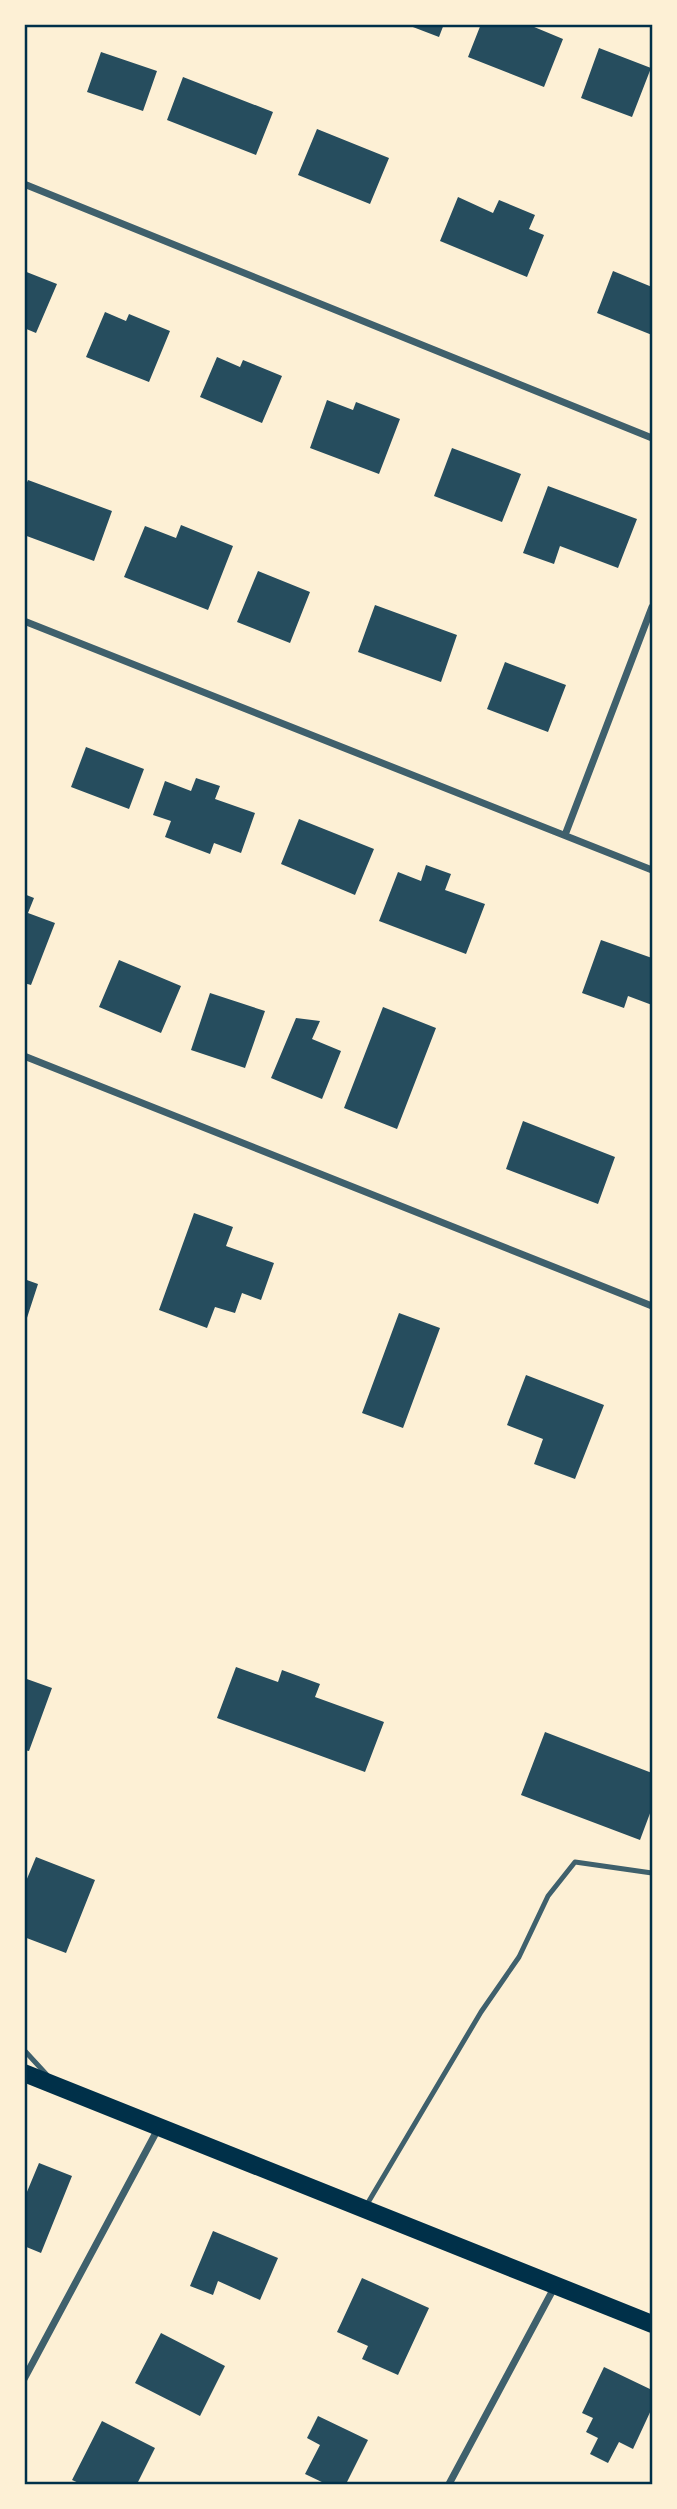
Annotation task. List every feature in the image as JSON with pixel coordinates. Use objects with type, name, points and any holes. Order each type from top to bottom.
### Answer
[{"type":"main road","points":[[24,2073],[653,2324]]},
{"type":"street","points":[[24,184],[653,438]]},
{"type":"street","points":[[565,835],[653,607]]},
{"type":"street","points":[[24,621],[653,870]]},
{"type":"street","points":[[24,1056],[653,1306]]},
{"type":"street","points":[[24,2379],[159,2126]]},
{"type":"street","points":[[449,2484],[555,2286]]},
{"type":"lane","points":[[365,2209],[481,2012],[519,1957],[548,1896],[575,1862],[653,1873]]},
{"type":"lane","points":[[24,2050],[56,2086]]},
{"type":"building","points":[[405,24],[444,24],[439,37]]},
{"type":"building","points":[[481,24],[527,24],[563,39],[544,87],[468,57]]},
{"type":"building","points":[[599,48],[651,68],[632,117],[581,98]]},
{"type":"building","points":[[101,52],[157,71],[143,111],[87,92]]},
{"type":"building","points":[[183,77],[273,112],[256,155],[167,120]]},
{"type":"building","points":[[317,129],[389,158],[370,204],[298,175]]},
{"type":"building","points":[[458,197],[493,213],[499,200],[535,215],[529,229],[544,235],[527,277],[440,241]]},
{"type":"building","points":[[24,271],[57,284],[36,333],[24,328]]},
{"type":"building","points":[[613,271],[652,287],[652,335],[597,313]]},
{"type":"building","points":[[105,312],[126,321],[129,314],[170,331],[149,382],[86,357]]},
{"type":"building","points":[[217,357],[240,367],[243,360],[282,376],[262,423],[200,397]]},
{"type":"building","points":[[327,400],[353,410],[356,402],[400,419],[379,474],[310,448]]},
{"type":"building","points":[[452,448],[521,474],[502,522],[434,496]]},
{"type":"building","points":[[28,480],[112,511],[94,561],[24,535],[24,489]]},
{"type":"building","points":[[548,486],[637,519],[618,568],[560,546],[554,564],[523,553]]},
{"type":"building","points":[[181,525],[233,546],[208,610],[124,577],[145,526],[176,538]]},
{"type":"building","points":[[258,571],[310,592],[290,643],[237,622]]},
{"type":"building","points":[[375,605],[457,635],[441,682],[358,652]]},
{"type":"building","points":[[505,662],[566,685],[548,732],[487,709]]},
{"type":"building","points":[[86,747],[144,769],[129,809],[71,787]]},
{"type":"building","points":[[196,778],[220,786],[215,799],[255,813],[241,853],[214,843],[210,854],[165,837],[171,821],[153,815],[165,781],[191,791]]},
{"type":"building","points":[[299,819],[374,849],[355,895],[281,864]]},
{"type":"building","points":[[426,865],[451,874],[445,890],[485,904],[466,954],[379,921],[398,872],[421,881]]},
{"type":"building","points":[[24,894],[34,898],[28,913],[55,923],[31,985],[24,983]]},
{"type":"building","points":[[601,940],[652,958],[652,1005],[628,996],[624,1008],[582,993]]},
{"type":"building","points":[[119,960],[181,986],[161,1033],[99,1007]]},
{"type":"building","points":[[210,993],[265,1011],[245,1068],[191,1050]]},
{"type":"building","points":[[383,1007],[436,1028],[397,1129],[344,1108]]},
{"type":"building","points":[[296,1018],[320,1021],[312,1039],[341,1051],[322,1099],[271,1078]]},
{"type":"building","points":[[523,1121],[615,1157],[598,1204],[506,1169]]},
{"type":"building","points":[[194,1213],[233,1227],[226,1246],[274,1263],[261,1300],[242,1293],[235,1313],[215,1307],[207,1328],[159,1310]]},
{"type":"building","points":[[24,1279],[38,1284],[25,1324],[24,1324]]},
{"type":"building","points":[[399,1313],[440,1328],[403,1428],[362,1413]]},
{"type":"building","points":[[526,1375],[604,1405],[575,1479],[534,1464],[543,1439],[507,1425]]},
{"type":"building","points":[[236,1667],[278,1682],[282,1670],[320,1684],[315,1697],[384,1722],[365,1772],[217,1718]]},
{"type":"building","points":[[24,1678],[52,1688],[29,1751],[24,1750]]},
{"type":"building","points":[[545,1732],[652,1773],[652,1808],[640,1840],[521,1795]]},
{"type":"building","points":[[36,1857],[95,1880],[66,1953],[24,1937],[24,1886]]},
{"type":"building","points":[[39,2163],[72,2176],[41,2253],[24,2246],[24,2199]]},
{"type":"building","points":[[213,2231],[278,2258],[260,2300],[218,2281],[213,2295],[190,2286]]},
{"type":"building","points":[[362,2278],[429,2308],[398,2375],[362,2359],[368,2346],[337,2332]]},
{"type":"building","points":[[161,2333],[225,2366],[200,2416],[135,2383]]},
{"type":"building","points":[[604,2367],[652,2390],[652,2408],[633,2449],[619,2442],[608,2463],[590,2454],[598,2438],[586,2432],[593,2418],[582,2413]]},
{"type":"building","points":[[318,2416],[368,2440],[346,2484],[326,2484],[305,2474],[320,2445],[307,2438]]},
{"type":"building","points":[[102,2421],[155,2448],[137,2484],[81,2484],[72,2480]]}]
